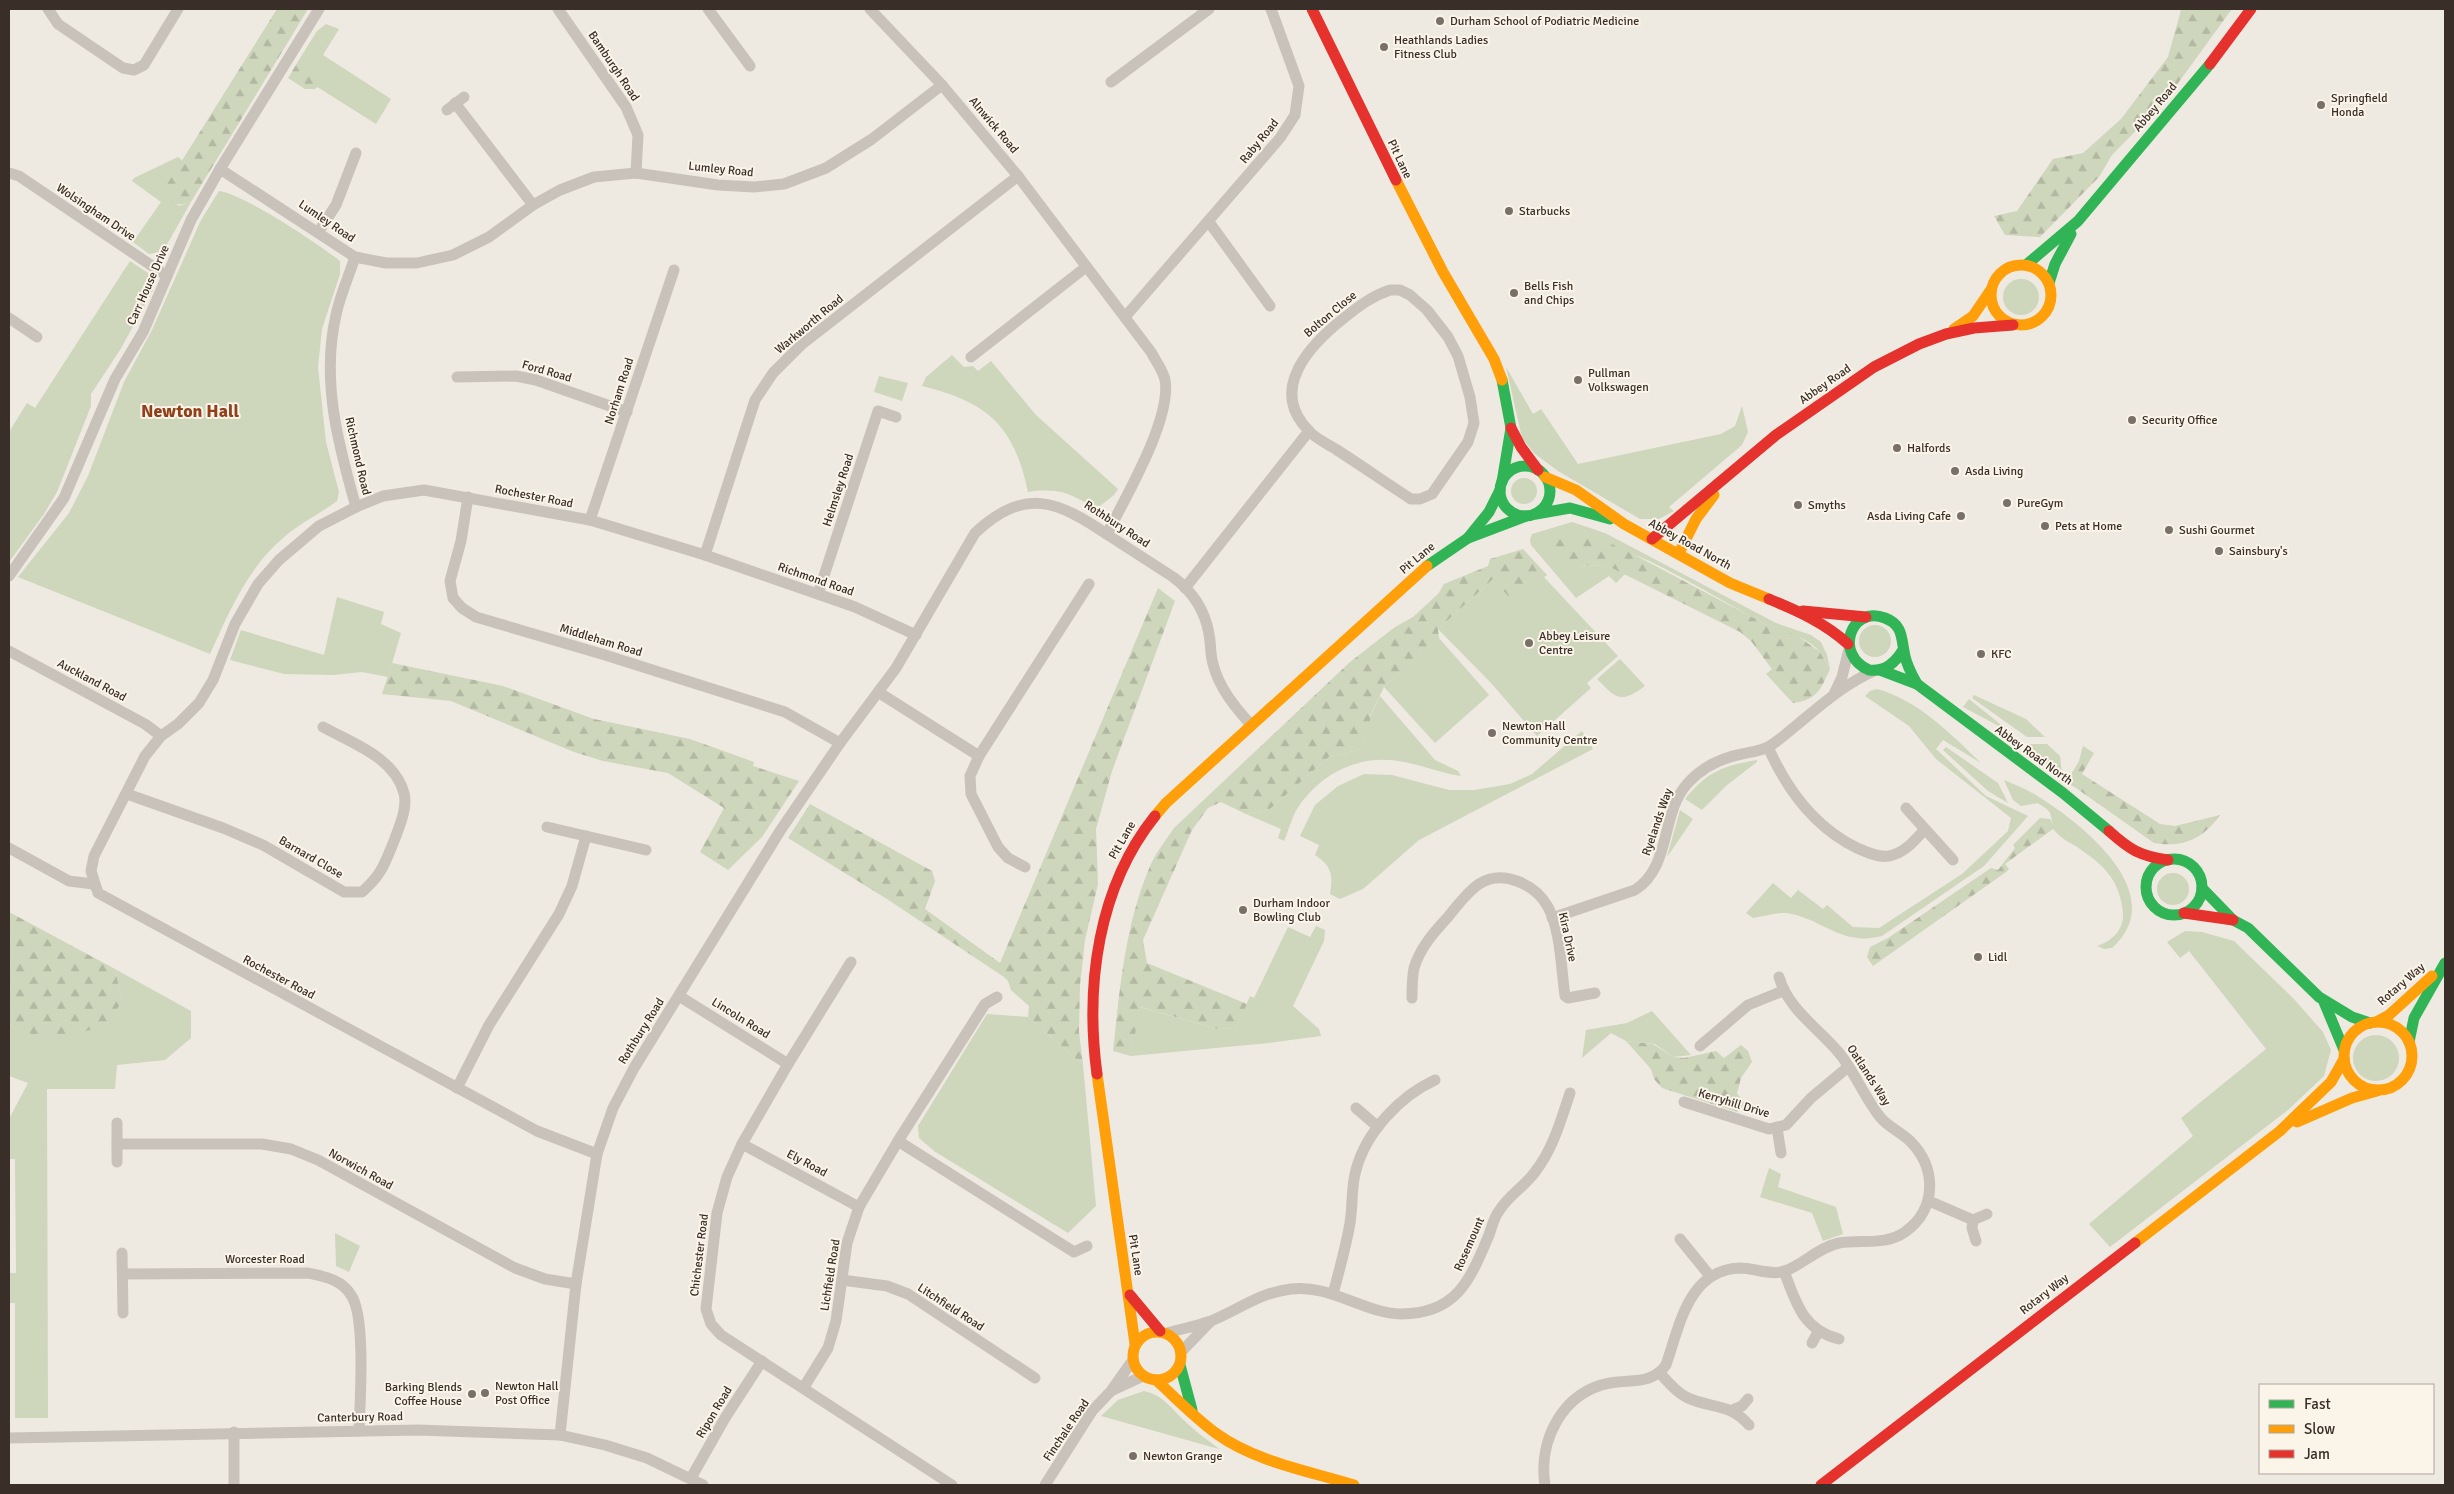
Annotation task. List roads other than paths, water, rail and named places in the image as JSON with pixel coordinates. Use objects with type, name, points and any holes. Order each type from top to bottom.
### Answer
[{"type":"street","points":[[48,9],[58,24],[123,68],[134,70],[144,65],[178,9]]},
{"type":"street","name":"Carr House Drive","points":[[9,576],[64,498],[115,379],[143,332],[191,220],[220,169],[319,9]]},
{"type":"street","name":"Bamburgh Road","points":[[558,9],[626,107],[638,135],[636,173]]},
{"type":"street","points":[[708,9],[750,66]]},
{"type":"street","name":"Alnwick Road","points":[[870,9],[942,85],[1018,176],[1151,352],[1165,378],[1166,399],[1159,425],[1107,534]]},
{"type":"street","points":[[1111,82],[1209,9]]},
{"type":"street","name":"Raby Road","points":[[1125,317],[1280,138],[1295,115],[1299,86],[1271,9]]},
{"type":"street","name":"Pit Lane","points":[[1312,9],[1409,208],[1443,272],[1494,359],[1502,378],[1511,428],[1521,447],[1542,473]]},
{"type":"street","name":"Abbey Road","points":[[2078,221],[2224,48],[2251,9]]},
{"type":"street","name":"Lumley Road","points":[[220,169],[319,231],[355,257],[386,263],[417,263],[453,254],[489,237],[533,205],[560,190],[594,177],[636,173],[718,185],[754,187],[784,184],[826,168],[872,139],[942,85]]},
{"type":"street","points":[[456,103],[533,205]]},
{"type":"street","points":[[319,231],[336,205],[356,153]]},
{"type":"street","name":"Wolsingham Drive","points":[[9,173],[19,176],[167,276]]},
{"type":"street","name":"Warkworth Road","points":[[705,555],[755,400],[773,373],[801,345],[1018,176]]},
{"type":"street","points":[[2026,266],[2078,221]]},
{"type":"street","points":[[2049,284],[2055,264],[2078,221]]},
{"type":"street","points":[[1209,222],[1270,306]]},
{"type":"street","name":"Richmond Road","points":[[161,736],[178,724],[198,703],[213,680],[235,624],[258,584],[306,536],[319,526],[356,507],[341,455],[329,385],[330,348],[336,314],[355,257]]},
{"type":"street","points":[[2017,265],[2026,266],[2037,270],[2049,284],[2051,292],[2050,304],[2045,314],[2035,322],[2025,325],[2014,325],[2005,322],[1995,312],[1990,300],[1990,291],[1997,276],[2004,270],[2017,265]]},
{"type":"street","points":[[971,357],[1086,267]]},
{"type":"street","name":"Norham Road","points":[[590,520],[674,270]]},
{"type":"street","name":"Bolton Close","points":[[1390,290],[1400,290],[1410,295],[1427,310],[1448,337],[1458,356],[1470,397],[1474,423],[1468,442],[1432,494],[1420,499],[1411,498],[1309,431],[1293,406],[1292,390],[1300,364],[1308,350],[1320,337],[1372,296],[1390,290]]},
{"type":"street","name":"Abbey Road","points":[[1946,334],[1972,316],[1990,291]]},
{"type":"street","points":[[9,318],[37,336]]},
{"type":"street","name":"Abbey Road","points":[[1652,539],[1666,525],[1776,435],[1874,367],[1919,344],[1946,334],[1974,328],[2014,325]]},
{"type":"street","name":"Ford Road","points":[[457,377],[516,376],[536,380],[627,412]]},
{"type":"street","name":"Helmsley Road","points":[[818,594],[878,411],[896,417]]},
{"type":"street","name":"Pit Lane","points":[[1501,486],[1511,428]]},
{"type":"street","points":[[1185,588],[1309,431]]},
{"type":"street","points":[[1468,538],[1489,512],[1501,486],[1511,471],[1524,466],[1576,490],[1624,524]]},
{"type":"street","points":[[1468,538],[1530,515],[1546,505],[1549,498],[1548,483],[1542,473]]},
{"type":"street","name":"Abbey Road","points":[[1680,553],[1701,512],[1730,474]]},
{"type":"street","points":[[1501,486],[1505,506],[1518,515],[1530,515],[1570,508],[1624,524]]},
{"type":"street","name":"Rochester Road","points":[[356,507],[383,496],[424,490],[590,520],[705,555]]},
{"type":"street","name":"Middleham Road","points":[[468,497],[461,541],[450,581],[453,598],[462,608],[476,617],[605,654],[785,712],[840,743]]},
{"type":"street","name":"Rothbury Road","points":[[560,1435],[576,1284],[597,1154],[613,1108],[634,1068],[780,831],[840,743],[878,692],[916,634],[975,533],[993,516],[1032,503],[1050,504],[1072,511],[1173,577],[1196,600],[1206,621],[1212,664],[1221,687],[1251,725]]},
{"type":"street","name":"Abbey Road North","points":[[1624,524],[1680,553],[1730,583],[1798,611],[1833,630],[1848,646]]},
{"type":"street","name":"Pit Lane","points":[[1135,1344],[1092,1038],[1093,996],[1103,923],[1115,881],[1145,825],[1166,803],[1427,566],[1468,538]]},
{"type":"street","name":"Richmond Road","points":[[705,555],[855,607],[916,634]]},
{"type":"street","points":[[1025,867],[1008,858],[998,846],[971,794],[970,776],[979,756],[1089,584]]},
{"type":"street","name":"Abbey Road North","points":[[1798,611],[1866,617]]},
{"type":"street","points":[[1883,616],[1894,622],[1900,629],[1904,641],[1903,650],[1897,661],[1889,667],[1878,670],[1863,667],[1853,658],[1848,646],[1853,626],[1866,617],[1883,616]]},
{"type":"street","name":"Ryelands Way","points":[[1834,694],[1842,677],[1848,646]]},
{"type":"street","points":[[1903,650],[1917,684]]},
{"type":"street","name":"Auckland Road","points":[[9,651],[145,724],[161,736]]},
{"type":"street","name":"Abbey Road North","points":[[1878,670],[1917,684],[2063,794],[2132,851],[2168,860]]},
{"type":"street","name":"Ryelands Way","points":[[1552,918],[1635,890],[1646,883],[1657,866],[1678,797],[1686,784],[1698,772],[1713,763],[1768,747],[1834,694],[1878,670]]},
{"type":"street","points":[[878,692],[979,756]]},
{"type":"street","name":"Barnard Close","points":[[127,794],[223,828],[264,845],[344,892],[362,892],[378,877],[402,821],[405,794],[394,772],[375,755],[323,727]]},
{"type":"street","points":[[9,848],[69,880],[93,884],[91,871],[94,856],[146,756],[161,736]]},
{"type":"street","points":[[1768,747],[1782,776],[1805,808],[1822,827],[1840,840],[1863,851],[1888,857],[1901,852],[1925,829]]},
{"type":"street","points":[[1906,808],[1953,860]]},
{"type":"street","points":[[547,827],[646,850]]},
{"type":"street","points":[[457,1088],[489,1025],[559,914],[572,886],[586,836]]},
{"type":"street","name":"Abbey Road North","points":[[2132,851],[2146,887]]},
{"type":"street","points":[[2184,913],[2193,908],[2199,901],[2202,888],[2201,878],[2195,868],[2187,862],[2168,860],[2158,865],[2151,872],[2146,887],[2148,898],[2157,909],[2166,914],[2184,913],[2233,920]]},
{"type":"street","name":"Kira Drive","points":[[1412,998],[1406,986],[1430,938],[1472,890],[1481,883],[1493,879],[1518,880],[1538,894],[1552,918],[1565,996],[1568,998],[1595,993]]},
{"type":"street","name":"Rochester Road","points":[[93,884],[98,893],[107,900],[537,1131],[597,1154]]},
{"type":"street","points":[[2202,888],[2233,920],[2248,928],[2323,1000],[2354,1019],[2389,1024],[2401,1031],[2409,1042],[2412,1055],[2406,1074],[2392,1088],[2379,1091],[2359,1085],[2351,1078],[2344,1054],[2323,1000]]},
{"type":"street","name":"Chichester Road","points":[[851,962],[788,1064],[742,1144],[727,1177],[717,1213],[706,1310],[711,1324],[721,1335],[804,1387],[952,1485]]},
{"type":"street","name":"Rotary Way","points":[[2373,1023],[2394,1011],[2444,964]]},
{"type":"street","name":"Rotary Way","points":[[2409,1042],[2414,1018],[2444,964]]},
{"type":"street","name":"Oatlands Way","points":[[1779,978],[1783,991],[1796,1009],[1839,1053],[1880,1118],[1920,1152],[1931,1182],[1929,1200]]},
{"type":"street","points":[[1700,1046],[1748,1005],[1783,991]]},
{"type":"street","name":"Lincoln Road","points":[[679,996],[788,1064]]},
{"type":"street","name":"Lichfield Road","points":[[804,1387],[828,1348],[836,1320],[847,1244],[859,1207],[898,1141],[985,1004],[996,997]]},
{"type":"street","points":[[2344,1054],[2353,1033],[2373,1023]]},
{"type":"street","name":"Rotary Way","points":[[1815,1485],[1823,1482],[2280,1131],[2331,1082],[2344,1054]]},
{"type":"street","name":"Kerryhill Drive","points":[[1684,1102],[1769,1129],[1777,1128],[1794,1119],[1811,1098],[1848,1067]]},
{"type":"street","points":[[1333,1294],[1346,1245],[1356,1169],[1363,1148],[1378,1127],[1407,1097],[1422,1086],[1435,1080]]},
{"type":"street","name":"Rotary Way","points":[[2280,1131],[2314,1113],[2352,1098],[2379,1091]]},
{"type":"street","name":"Rosemount","points":[[1163,1332],[1211,1320],[1250,1300],[1275,1291],[1310,1288],[1399,1314],[1422,1313],[1452,1300],[1470,1277],[1497,1213],[1535,1173],[1546,1156],[1570,1093]]},
{"type":"street","points":[[1356,1108],[1378,1127]]},
{"type":"street","points":[[117,1123],[117,1162]]},
{"type":"street","name":"Kerryhill Drive","points":[[1777,1128],[1780,1153]]},
{"type":"street","points":[[898,1141],[1074,1252],[1087,1246]]},
{"type":"street","name":"Norwich Road","points":[[117,1144],[262,1144],[291,1149],[318,1160],[515,1268],[545,1279],[576,1284]]},
{"type":"street","name":"Ely Road","points":[[742,1144],[859,1207]]},
{"type":"street","points":[[1545,1485],[1544,1458],[1552,1427],[1579,1396],[1610,1383],[1642,1381],[1660,1373],[1666,1365],[1690,1298],[1697,1288],[1710,1276],[1730,1269],[1742,1268],[1784,1271],[1824,1248],[1839,1243],[1889,1240],[1911,1228],[1921,1216],[1929,1200],[1973,1220],[1986,1214]]},
{"type":"street","points":[[1973,1220],[1972,1228],[1976,1241]]},
{"type":"street","points":[[1680,1239],[1710,1276]]},
{"type":"street","points":[[122,1253],[123,1313]]},
{"type":"street","points":[[1784,1271],[1797,1306],[1818,1332],[1839,1340]]},
{"type":"street","name":"Worcester Road","points":[[123,1274],[308,1273],[336,1280],[352,1295],[360,1316],[359,1431]]},
{"type":"street","name":"Litchfield Road","points":[[842,1280],[887,1286],[908,1294],[1035,1378]]},
{"type":"street","points":[[1129,1293],[1163,1332],[1174,1338],[1182,1352],[1180,1365],[1192,1410]]},
{"type":"street","name":"Rosemount","points":[[1182,1352],[1211,1320]]},
{"type":"street","points":[[1163,1332],[1150,1332],[1141,1336],[1135,1344],[1133,1360],[1136,1369],[1143,1376],[1156,1380],[1217,1434],[1238,1446],[1262,1456],[1354,1485]]},
{"type":"street","points":[[1812,1343],[1818,1332]]},
{"type":"street","name":"Finchale Road","points":[[1045,1485],[1092,1412],[1111,1391],[1133,1360]]},
{"type":"street","name":"Ripon Road","points":[[691,1478],[725,1418],[762,1361]]},
{"type":"street","points":[[1156,1380],[1170,1376],[1180,1365]]},
{"type":"street","points":[[1660,1373],[1672,1387],[1684,1396],[1732,1410],[1740,1414],[1749,1425]]},
{"type":"street","name":"Finchale Road","points":[[1111,1391],[1143,1376]]},
{"type":"street","points":[[1732,1410],[1742,1406],[1748,1398]]},
{"type":"street","name":"Canterbury Road","points":[[9,1438],[234,1432],[427,1430],[560,1435],[605,1445],[646,1458],[703,1485]]},
{"type":"street","points":[[234,1432],[234,1485]]},
{"type":"place","name":"Durham School of Podiatric Medicine","points":[[1440,21]]},
{"type":"place","name":"Heathlands Ladies Fitness Club","points":[[1384,47]]},
{"type":"place","name":"Springfield Honda","points":[[2321,105]]},
{"type":"place","name":"Starbucks","points":[[1509,211]]},
{"type":"place","name":"Bells Fish and Chips","points":[[1514,293]]},
{"type":"place","name":"Pullman Volkswagen","points":[[1578,380]]},
{"type":"place","name":"Security Office","points":[[2132,420]]},
{"type":"place","name":"Halfords","points":[[1897,448]]},
{"type":"place","name":"Asda Living","points":[[1955,471]]},
{"type":"place","name":"PureGym","points":[[2007,503]]},
{"type":"place","name":"Smyths","points":[[1798,505]]},
{"type":"place","name":"Asda Living Cafe","points":[[1961,516]]},
{"type":"place","name":"Pets at Home","points":[[2045,526]]},
{"type":"place","name":"Sushi Gourmet","points":[[2169,530]]},
{"type":"place","name":"Sainsbury's","points":[[2219,551]]},
{"type":"place","name":"Abbey Leisure Centre","points":[[1529,643]]},
{"type":"place","name":"KFC","points":[[1981,654]]},
{"type":"place","name":"Newton Hall Community Centre","points":[[1492,733]]},
{"type":"place","name":"Durham Indoor Bowling Club","points":[[1243,910]]},
{"type":"place","name":"Lidl","points":[[1978,957]]},
{"type":"place","name":"Newton Hall Post Office","points":[[485,1393]]},
{"type":"place","name":"Barking Blends Coffee House","points":[[472,1394]]},
{"type":"place","name":"Newton Grange","points":[[1133,1456]]},
{"type":"district","name":"Newton Hall","points":[[190,411]]}]
